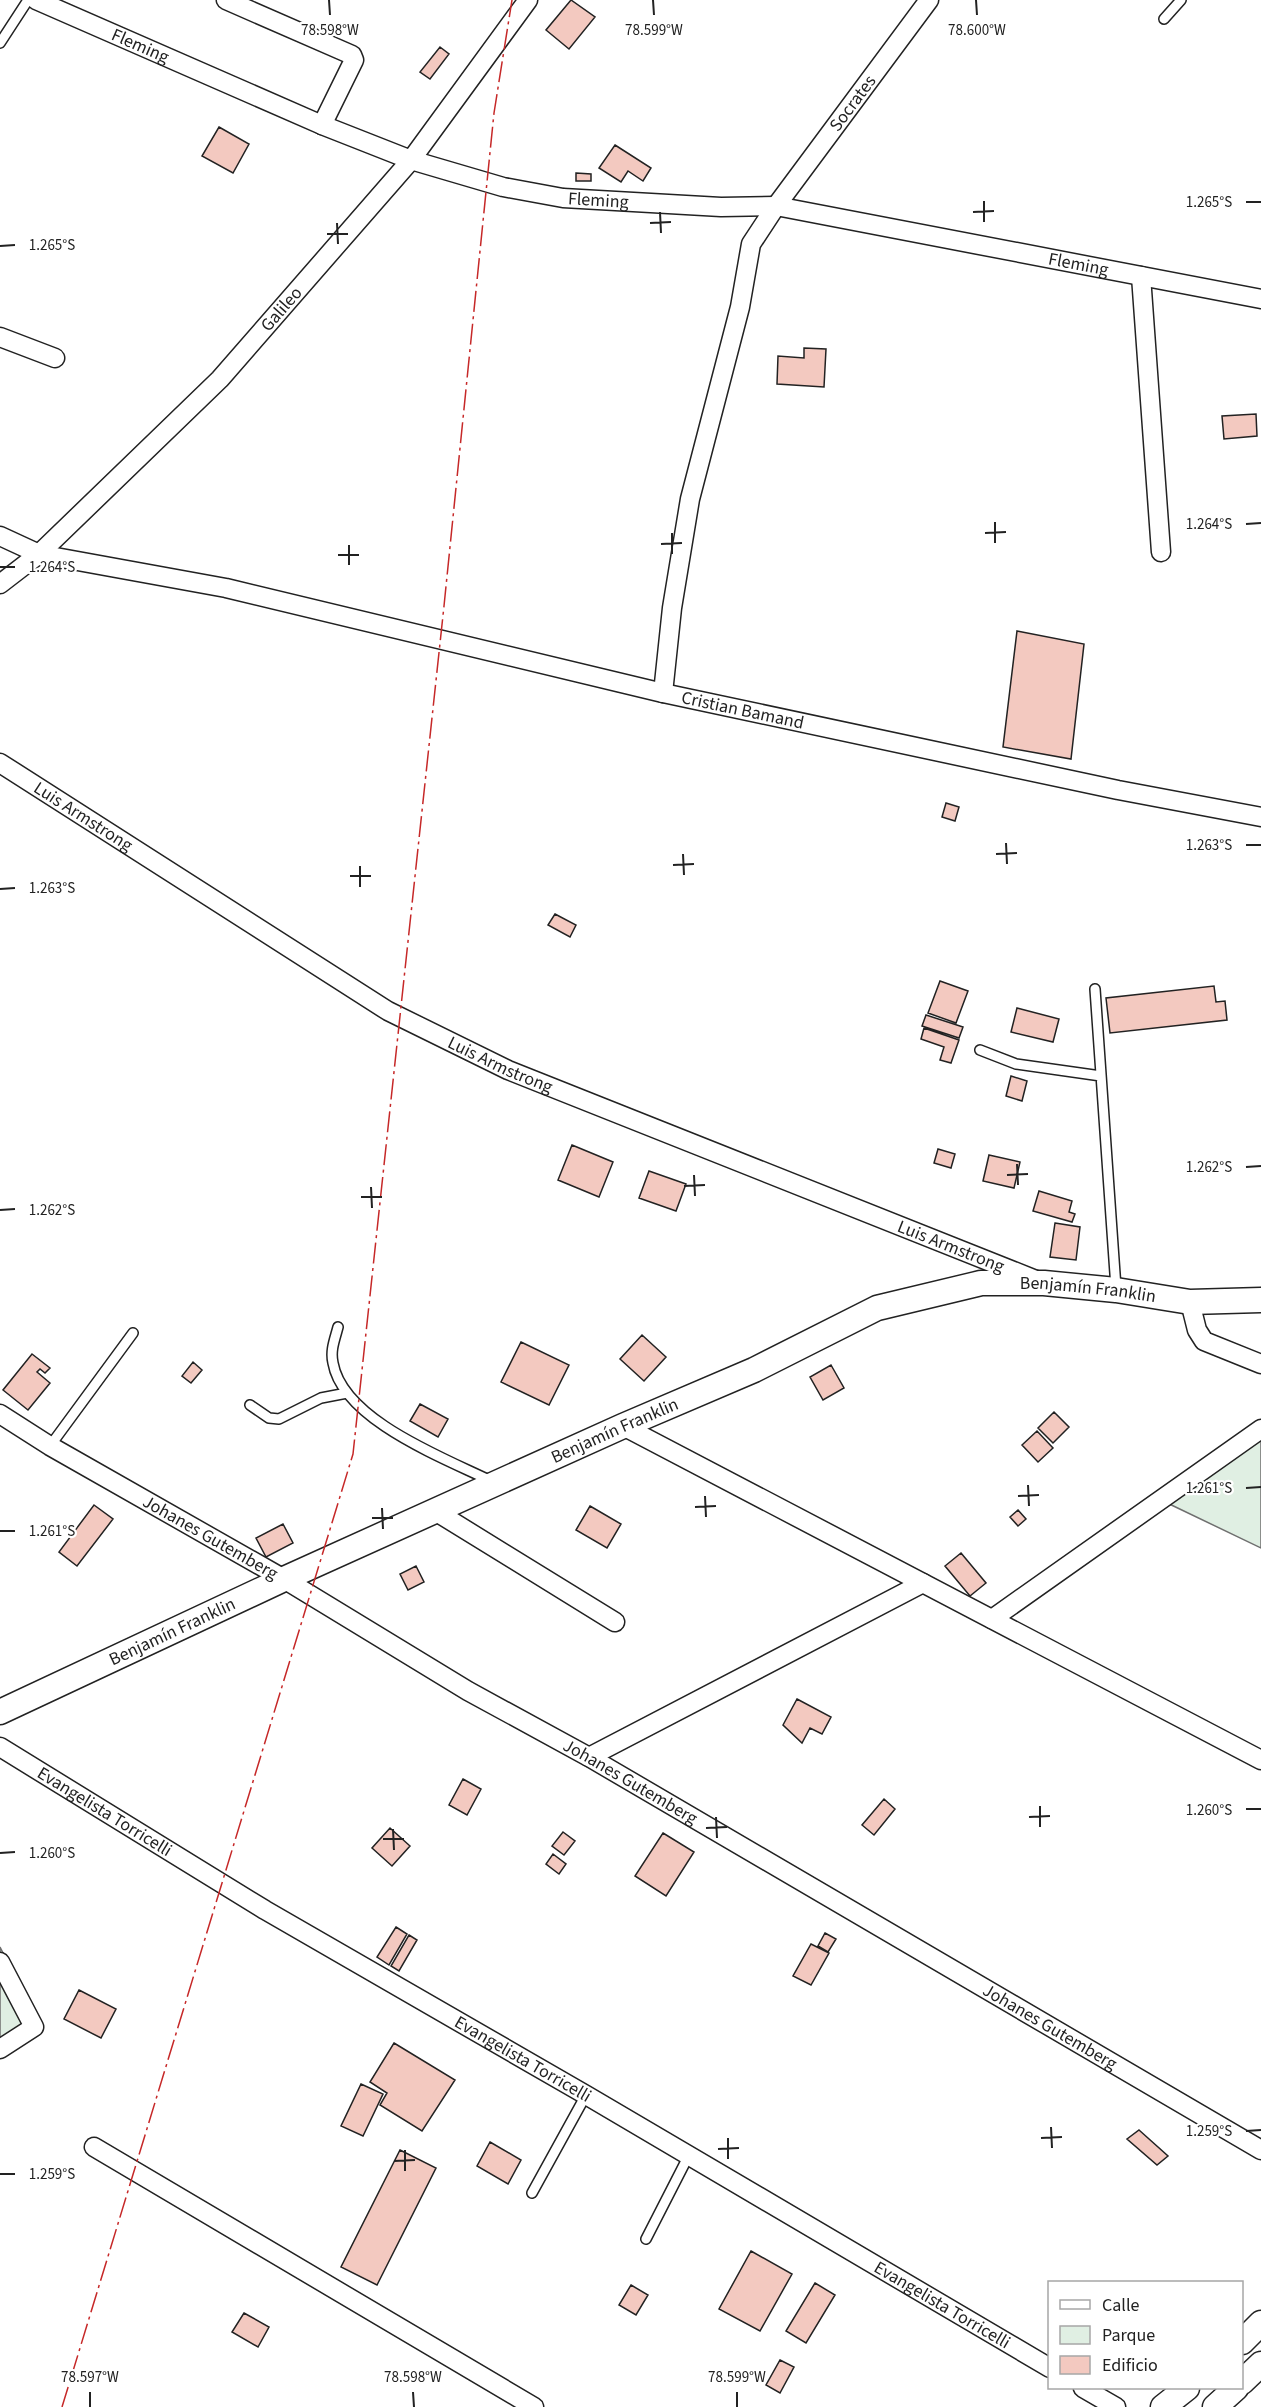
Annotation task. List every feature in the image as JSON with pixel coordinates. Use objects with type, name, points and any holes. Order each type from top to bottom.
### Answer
[{"type":"street","name":"Fleming","points":[[36,0],[322,125],[411,160],[503,187],[564,198],[721,207],[776,206],[1261,298]]},
{"type":"street","points":[[226,0],[352,55],[354,60],[322,125]]},
{"type":"street","name":"Socrates","points":[[663,693],[672,608],[690,499],[740,307],[751,244],[776,206],[929,0]]},
{"type":"street","name":"Galileo","points":[[0,584],[39,554],[220,380],[411,160],[525,1]]},
{"type":"street","points":[[1141,276],[1161,552]]},
{"type":"street","points":[[0,337],[55,358]]},
{"type":"street","name":"Cristian Bamand","points":[[0,536],[39,554],[226,588],[663,693],[1118,790],[1261,817]]},
{"type":"street","name":"Luis Armstrong","points":[[0,763],[388,1011],[508,1070],[1044,1283]]},
{"type":"street","name":"Benjamín Franklin","points":[[0,1712],[284,1579],[622,1426],[754,1370],[877,1308],[981,1283],[1044,1283],[1116,1290],[1190,1302],[1261,1300]]},
{"type":"street","points":[[1190,1302],[1197,1330],[1204,1341],[1261,1364]]},
{"type":"street","name":"Johanes Gutemberg","points":[[0,1414],[50,1446],[284,1579],[468,1691],[589,1757],[1261,2150]]},
{"type":"street","points":[[622,1426],[1261,1760]]},
{"type":"street","points":[[992,1619],[1261,1429]]},
{"type":"street","points":[[435,1511],[615,1623]]},
{"type":"street","points":[[589,1757],[923,1583]]},
{"type":"street","name":"Evangelista Torricelli","points":[[0,1747],[265,1910],[689,2155],[1048,2367]]},
{"type":"street","points":[[0,1962],[34,2026],[0,2049]]},
{"type":"street","points":[[94,2147],[534,2407]]},
{"type":"street","points":[[1243,2341],[1261,2324]]},
{"type":"street","points":[[1243,2381],[1261,2364]]},
{"type":"street","points":[[1085,2389],[1116,2407]]},
{"type":"street","points":[[1163,2407],[1186,2389]]},
{"type":"street","points":[[1215,2407],[1235,2389]]},
{"type":"lane","points":[[0,43],[28,0]]},
{"type":"lane","points":[[1164,19],[1181,0]]},
{"type":"lane","points":[[1095,988],[1116,1290]]},
{"type":"lane","points":[[980,1050],[1016,1064],[1101,1076]]},
{"type":"lane","points":[[338,1327],[332,1348],[332,1360],[335,1371],[347,1393],[393,1432],[496,1483]]},
{"type":"lane","points":[[50,1446],[133,1333]]},
{"type":"lane","points":[[250,1405],[269,1418],[279,1419],[321,1398],[347,1393]]},
{"type":"lane","points":[[532,2193],[586,2095]]},
{"type":"lane","points":[[646,2240],[689,2155]]},
{"type":"green space","points":[[1261,1429],[1261,1548],[1161,1500]]},
{"type":"green space","points":[[0,1947],[39,2023],[0,2043]]},
{"type":"building","points":[[571,0],[595,17],[569,49],[546,30]]},
{"type":"building","points":[[440,47],[449,54],[430,79],[420,72]]},
{"type":"building","points":[[219,127],[249,144],[233,173],[202,156]]},
{"type":"building","points":[[615,145],[651,168],[643,181],[628,171],[621,182],[599,168]]},
{"type":"building","points":[[576,173],[591,174],[591,181],[576,181]]},
{"type":"building","points":[[804,348],[826,349],[824,387],[777,384],[778,356],[804,358]]},
{"type":"building","points":[[1256,414],[1257,436],[1224,439],[1222,416]]},
{"type":"building","points":[[1017,631],[1084,644],[1071,759],[1003,747]]},
{"type":"building","points":[[946,803],[959,807],[955,821],[942,817]]},
{"type":"building","points":[[555,914],[576,925],[570,937],[548,925]]},
{"type":"building","points":[[940,981],[968,991],[956,1023],[928,1013]]},
{"type":"building","points":[[1214,986],[1216,1002],[1225,1001],[1227,1020],[1110,1033],[1106,998]]},
{"type":"building","points":[[1017,1008],[1059,1019],[1053,1042],[1011,1032]]},
{"type":"building","points":[[926,1015],[963,1027],[959,1038],[922,1026]]},
{"type":"building","points":[[924,1028],[959,1040],[951,1063],[940,1060],[944,1047],[921,1039]]},
{"type":"building","points":[[1011,1076],[1027,1081],[1022,1101],[1006,1096]]},
{"type":"building","points":[[572,1145],[613,1162],[599,1197],[558,1180]]},
{"type":"building","points":[[938,1149],[955,1154],[951,1168],[934,1163]]},
{"type":"building","points":[[989,1155],[1020,1162],[1014,1188],[983,1181]]},
{"type":"building","points":[[649,1171],[686,1184],[676,1211],[639,1198]]},
{"type":"building","points":[[1039,1191],[1072,1201],[1069,1212],[1075,1214],[1072,1222],[1033,1211]]},
{"type":"building","points":[[1055,1223],[1080,1227],[1076,1260],[1050,1257]]},
{"type":"building","points":[[642,1335],[666,1357],[644,1381],[620,1359]]},
{"type":"building","points":[[521,1342],[569,1365],[549,1405],[501,1382]]},
{"type":"building","points":[[32,1354],[50,1368],[45,1373],[40,1369],[37,1372],[50,1383],[28,1410],[3,1390]]},
{"type":"building","points":[[193,1362],[202,1370],[191,1383],[182,1376]]},
{"type":"building","points":[[831,1365],[844,1388],[823,1400],[810,1377]]},
{"type":"building","points":[[420,1404],[448,1419],[438,1437],[410,1421]]},
{"type":"building","points":[[1054,1412],[1069,1427],[1053,1443],[1038,1428]]},
{"type":"building","points":[[1037,1431],[1053,1448],[1038,1462],[1022,1445]]},
{"type":"building","points":[[94,1505],[113,1519],[77,1566],[59,1552]]},
{"type":"building","points":[[590,1506],[621,1524],[607,1548],[576,1530]]},
{"type":"building","points":[[1018,1510],[1026,1519],[1018,1526],[1010,1517]]},
{"type":"building","points":[[283,1524],[293,1543],[266,1557],[256,1538]]},
{"type":"building","points":[[961,1553],[986,1583],[970,1596],[945,1566]]},
{"type":"building","points":[[416,1566],[424,1582],[408,1590],[400,1574]]},
{"type":"building","points":[[797,1699],[831,1717],[822,1734],[810,1728],[802,1743],[783,1725]]},
{"type":"building","points":[[463,1779],[481,1789],[467,1815],[449,1805]]},
{"type":"building","points":[[884,1799],[895,1809],[874,1835],[862,1825]]},
{"type":"building","points":[[390,1828],[410,1846],[392,1866],[372,1848]]},
{"type":"building","points":[[563,1832],[575,1841],[564,1855],[552,1846]]},
{"type":"building","points":[[663,1833],[694,1852],[666,1896],[635,1876]]},
{"type":"building","points":[[553,1854],[566,1864],[559,1874],[546,1864]]},
{"type":"building","points":[[396,1927],[407,1934],[389,1965],[377,1957]]},
{"type":"building","points":[[825,1933],[836,1939],[828,1952],[818,1946]]},
{"type":"building","points":[[409,1935],[417,1940],[399,1971],[391,1966]]},
{"type":"building","points":[[811,1944],[829,1953],[811,1985],[793,1976]]},
{"type":"building","points":[[79,1990],[116,2009],[101,2038],[64,2019]]},
{"type":"building","points":[[394,2043],[455,2080],[422,2131],[380,2105],[387,2093],[370,2082]]},
{"type":"building","points":[[361,2084],[383,2094],[363,2136],[341,2126]]},
{"type":"building","points":[[1139,2130],[1168,2156],[1157,2165],[1127,2139]]},
{"type":"building","points":[[490,2142],[521,2160],[508,2184],[477,2166]]},
{"type":"building","points":[[400,2150],[436,2168],[377,2285],[341,2267]]},
{"type":"building","points":[[751,2251],[792,2274],[760,2331],[719,2309]]},
{"type":"building","points":[[815,2283],[835,2295],[806,2343],[786,2331]]},
{"type":"building","points":[[631,2285],[648,2295],[636,2315],[619,2305]]},
{"type":"building","points":[[244,2313],[269,2327],[258,2347],[232,2332]]},
{"type":"building","points":[[780,2360],[794,2367],[780,2393],[766,2385]]},
{"type":"power","points":[[62,2407],[353,1454],[444,606],[494,113],[512,0]]}]
